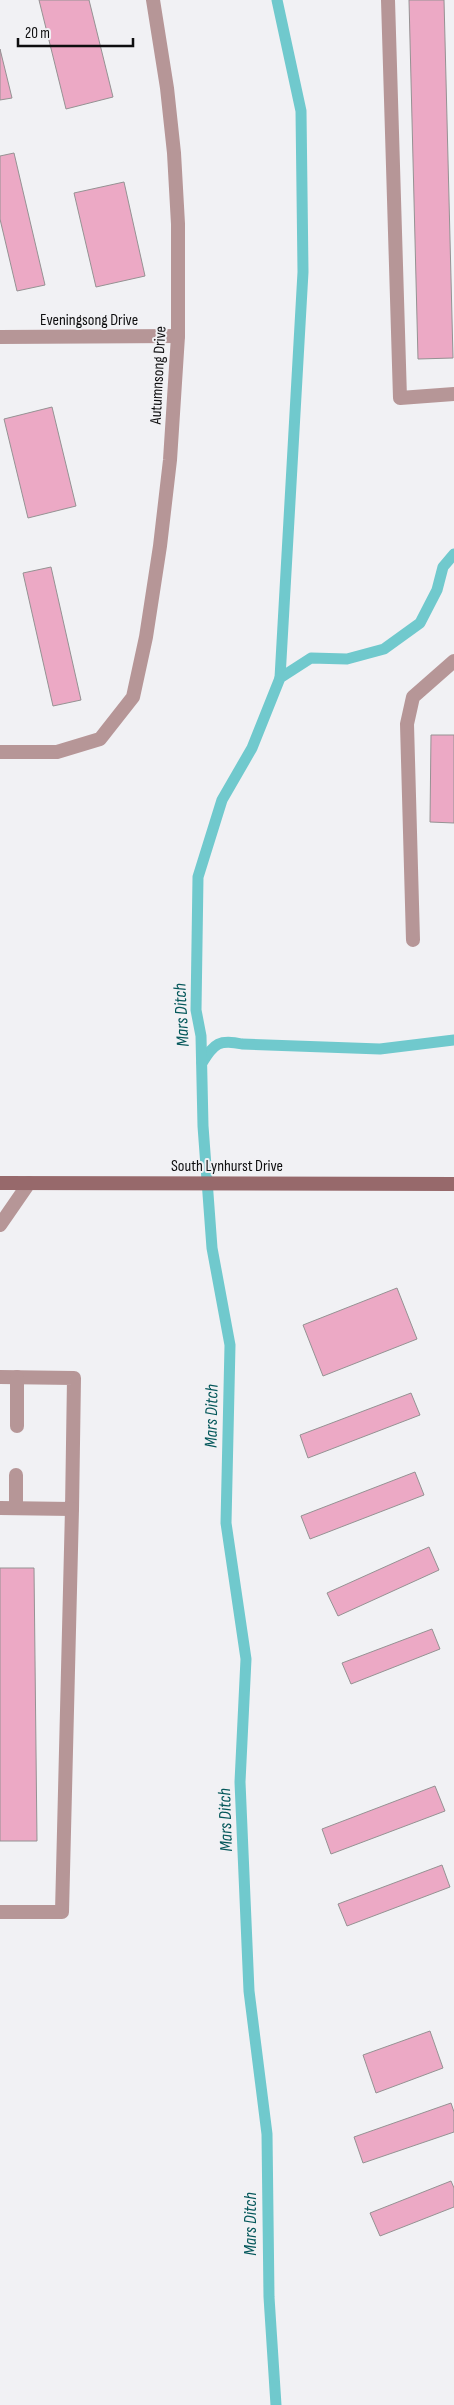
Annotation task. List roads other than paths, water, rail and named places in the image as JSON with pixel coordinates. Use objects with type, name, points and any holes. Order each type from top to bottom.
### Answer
[{"type":"main road","name":"South Lynhurst Drive","points":[[0,1183],[454,1184]]},
{"type":"street","name":"Autumnsong Drive","points":[[0,752],[57,752],[100,739],[133,697],[146,637],[160,546],[170,460],[178,336],[178,224],[174,153],[167,88],[153,0]]},
{"type":"street","points":[[388,0],[400,398],[454,394]]},
{"type":"street","name":"Eveningsong Drive","points":[[0,337],[178,336]]},
{"type":"street","points":[[413,940],[407,724],[413,697],[454,661]]},
{"type":"street","points":[[0,1225],[29,1183]]},
{"type":"street","points":[[0,1377],[74,1378],[62,1912],[0,1912]]},
{"type":"street","points":[[17,1377],[17,1426]]},
{"type":"street","points":[[16,1475],[16,1508]]},
{"type":"street","points":[[0,1508],[72,1509]]},
{"type":"waterway","points":[[277,0],[301,111],[303,272],[280,678]]},
{"type":"waterway","name":"Mars Ditch","points":[[276,2405],[269,2297],[267,2134],[249,1991],[240,1782],[246,1659],[226,1523],[230,1345],[212,1248],[203,1126],[201,1036],[196,1010],[198,877],[222,800],[252,748],[280,678],[311,658],[347,659],[384,649],[420,623],[437,590],[443,567],[454,554]]},
{"type":"waterway","points":[[202,1063],[214,1047],[228,1042],[380,1049],[454,1040]]}]
